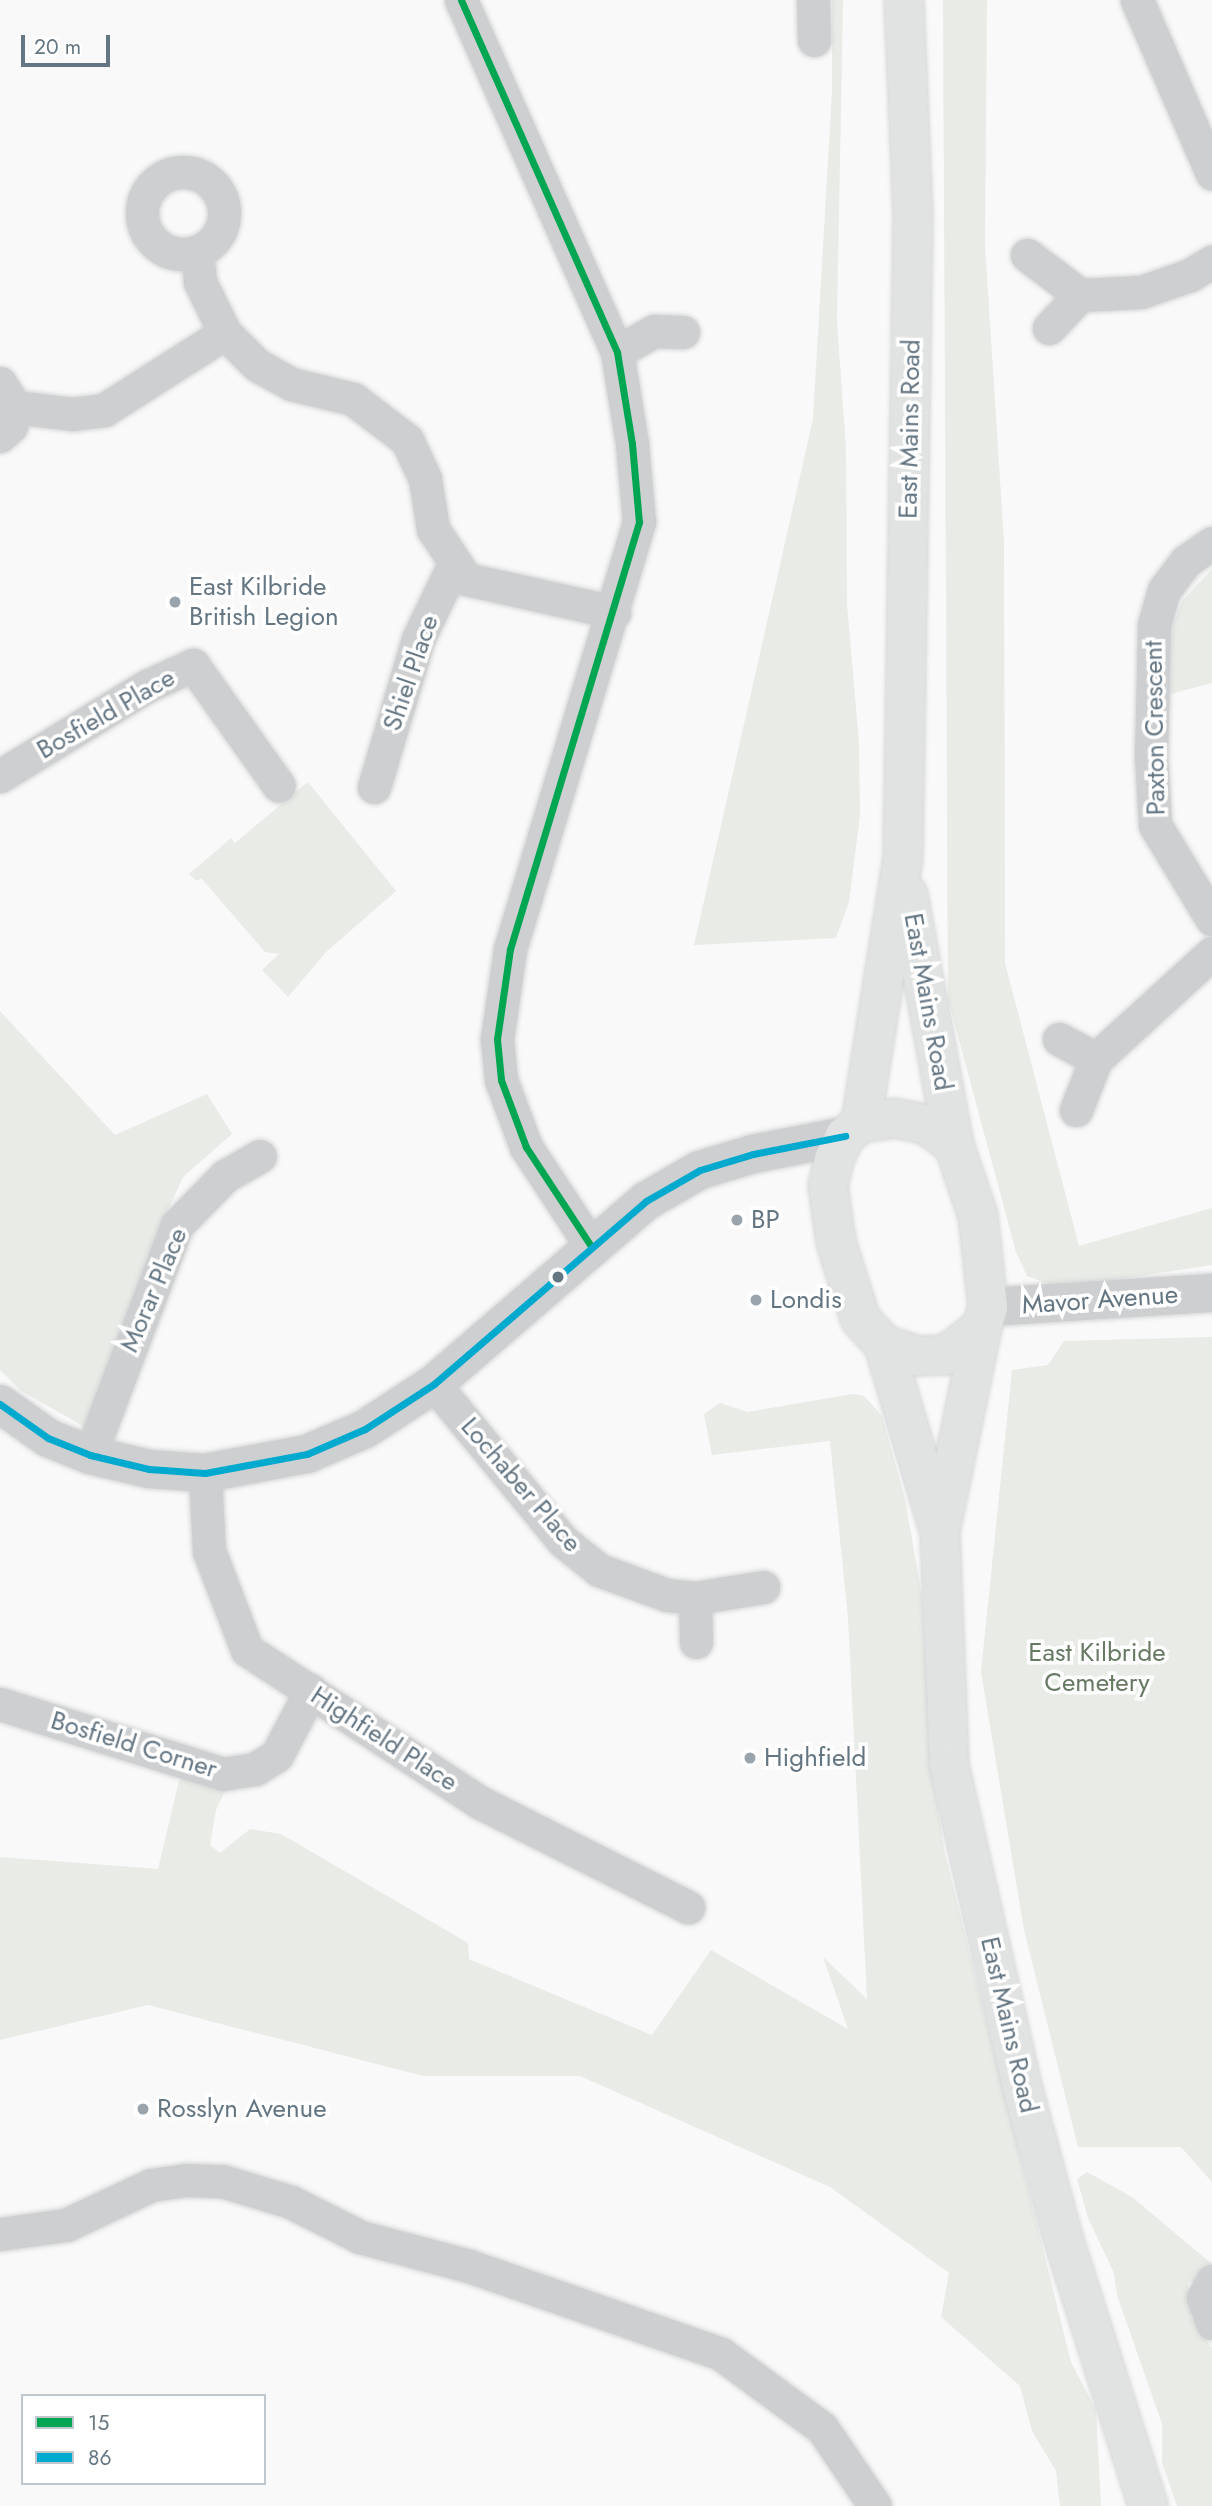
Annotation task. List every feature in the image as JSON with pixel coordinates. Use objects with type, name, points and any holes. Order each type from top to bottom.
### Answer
[{"type":"main road","name":"East Mains Road","points":[[853,1130],[903,859],[913,216],[904,0]]},
{"type":"main road","name":"East Mains Road","points":[[903,859],[954,1145]]},
{"type":"main road","points":[[895,1118],[928,1125],[954,1145],[978,1216],[985,1317],[946,1355],[918,1356],[884,1345],[860,1318],[836,1242],[828,1186],[834,1159],[853,1130],[895,1118]]},
{"type":"main road","name":"East Mains Road","points":[[985,1317],[940,1531],[949,1765],[1023,2090],[1061,2231],[1132,2466],[1148,2506]]},
{"type":"main road","name":"East Mains Road","points":[[884,1345],[940,1531]]},
{"type":"street","points":[[461,0],[617,352],[639,522],[510,949],[497,1039],[501,1080],[526,1147],[591,1246]]},
{"type":"street","points":[[813,0],[814,40]]},
{"type":"street","points":[[1137,0],[1212,173]]},
{"type":"street","points":[[197,252],[200,282],[225,333],[257,365],[291,384],[352,399],[407,440],[425,479],[433,528],[466,579],[614,612]]},
{"type":"street","points":[[1027,255],[1080,295],[1141,292],[1190,275],[1212,262]]},
{"type":"street","points":[[1049,328],[1080,295]]},
{"type":"street","points":[[617,352],[654,331],[683,332]]},
{"type":"street","points":[[0,436],[10,426],[8,395],[72,414],[104,410],[225,333]]},
{"type":"street","name":"Paxton Crescent","points":[[1212,543],[1186,561],[1164,590],[1154,625],[1151,756],[1155,825],[1212,919]]},
{"type":"street","name":"Shiel Place","points":[[374,787],[418,639],[455,562]]},
{"type":"street","name":"Bosfield Place","points":[[0,776],[147,686],[193,665],[279,786]]},
{"type":"street","points":[[1076,1110],[1096,1059],[1212,953]]},
{"type":"street","points":[[1059,1040],[1096,1059]]},
{"type":"street","points":[[0,1404],[48,1438],[90,1455],[149,1469],[205,1472],[267,1465],[307,1454],[365,1429],[434,1384],[646,1201],[700,1170],[853,1130]]},
{"type":"street","name":"Morar Place","points":[[90,1455],[177,1225],[225,1176],[260,1156]]},
{"type":"street","name":"Mavor Avenue","points":[[985,1317],[1212,1293]]},
{"type":"street","name":"Lochaber Place","points":[[434,1384],[563,1541],[599,1570],[638,1588],[695,1598],[763,1587]]},
{"type":"street","name":"Highfield Place","points":[[205,1472],[209,1551],[247,1650],[481,1803],[688,1907]]},
{"type":"street","points":[[695,1598],[696,1642]]},
{"type":"street","name":"Bosfield Corner","points":[[0,1704],[223,1774],[255,1769],[277,1755],[311,1690]]},
{"type":"street","points":[[0,2234],[66,2225],[150,2185],[185,2180],[222,2181],[291,2202],[360,2237],[469,2266],[721,2354],[822,2428],[876,2506]]},
{"type":"street","points":[[1212,2281],[1203,2298],[1212,2323]]},
{"type":"green space","points":[[832,0],[843,0],[837,321],[846,450],[847,605],[859,742],[860,816],[849,902],[836,938],[694,945],[813,419],[832,92]]},
{"type":"green space","points":[[943,0],[987,0],[985,246],[1004,542],[1005,963],[1079,1246],[1212,1208],[1212,1265],[1060,1288],[1027,1276],[1016,1252],[948,999]]},
{"type":"green space","points":[[1212,569],[1212,683],[1167,695],[1172,628],[1182,601]]},
{"type":"green space","points":[[308,782],[396,891],[325,953],[288,997],[262,970],[279,954],[265,952],[201,878],[197,881],[189,874],[231,838],[235,843]]},
{"type":"green space","points":[[0,1011],[115,1135],[207,1094],[232,1134],[183,1177],[150,1250],[85,1427],[21,1391],[0,1370]]},
{"type":"green space","name":"East Kilbride Cemetery","points":[[1212,1337],[1212,2182],[1181,2147],[1078,2147],[1024,1930],[981,1672],[1012,1370],[1048,1365],[1064,1341]]},
{"type":"green space","points":[[853,1394],[864,1396],[882,1416],[905,1499],[922,1596],[932,1772],[945,1854],[1071,2362],[1096,2410],[1101,2506],[1060,2506],[1056,2471],[1032,2431],[1020,2386],[941,2317],[949,2273],[830,2187],[580,2076],[423,2076],[148,2005],[0,2040],[0,1857],[158,1869],[179,1781],[188,1774],[228,1785],[216,1810],[210,1845],[220,1853],[250,1829],[281,1834],[468,1943],[469,1959],[652,2035],[711,1950],[848,2029],[823,1957],[867,1999],[848,1618],[830,1441],[712,1455],[704,1414],[720,1403],[748,1412]]},
{"type":"green space","points":[[1087,2172],[1132,2197],[1212,2264],[1212,2275],[1188,2283],[1191,2317],[1212,2348],[1212,2506],[1177,2506],[1162,2463],[1162,2424],[1117,2295],[1114,2273],[1088,2218],[1077,2179]]},
{"type":"transit line","name":"15","points":[[461,0],[617,352],[632,444],[639,522],[510,949],[497,1039],[501,1080],[526,1147],[591,1246]]},
{"type":"transit line","name":"86","points":[[0,1404],[48,1438],[90,1455],[149,1469],[205,1473],[307,1454],[365,1429],[434,1384],[646,1201],[700,1170],[753,1154],[845,1136]]},
{"type":"place","name":"East Kilbride British Legion","points":[[175,602]]},
{"type":"place","name":"BP","points":[[737,1220]]},
{"type":"place","name":"Londis","points":[[756,1300]]},
{"type":"place","name":"Highfield","points":[[750,1758]]},
{"type":"place","name":"Rosslyn Avenue","points":[[143,2109]]}]
